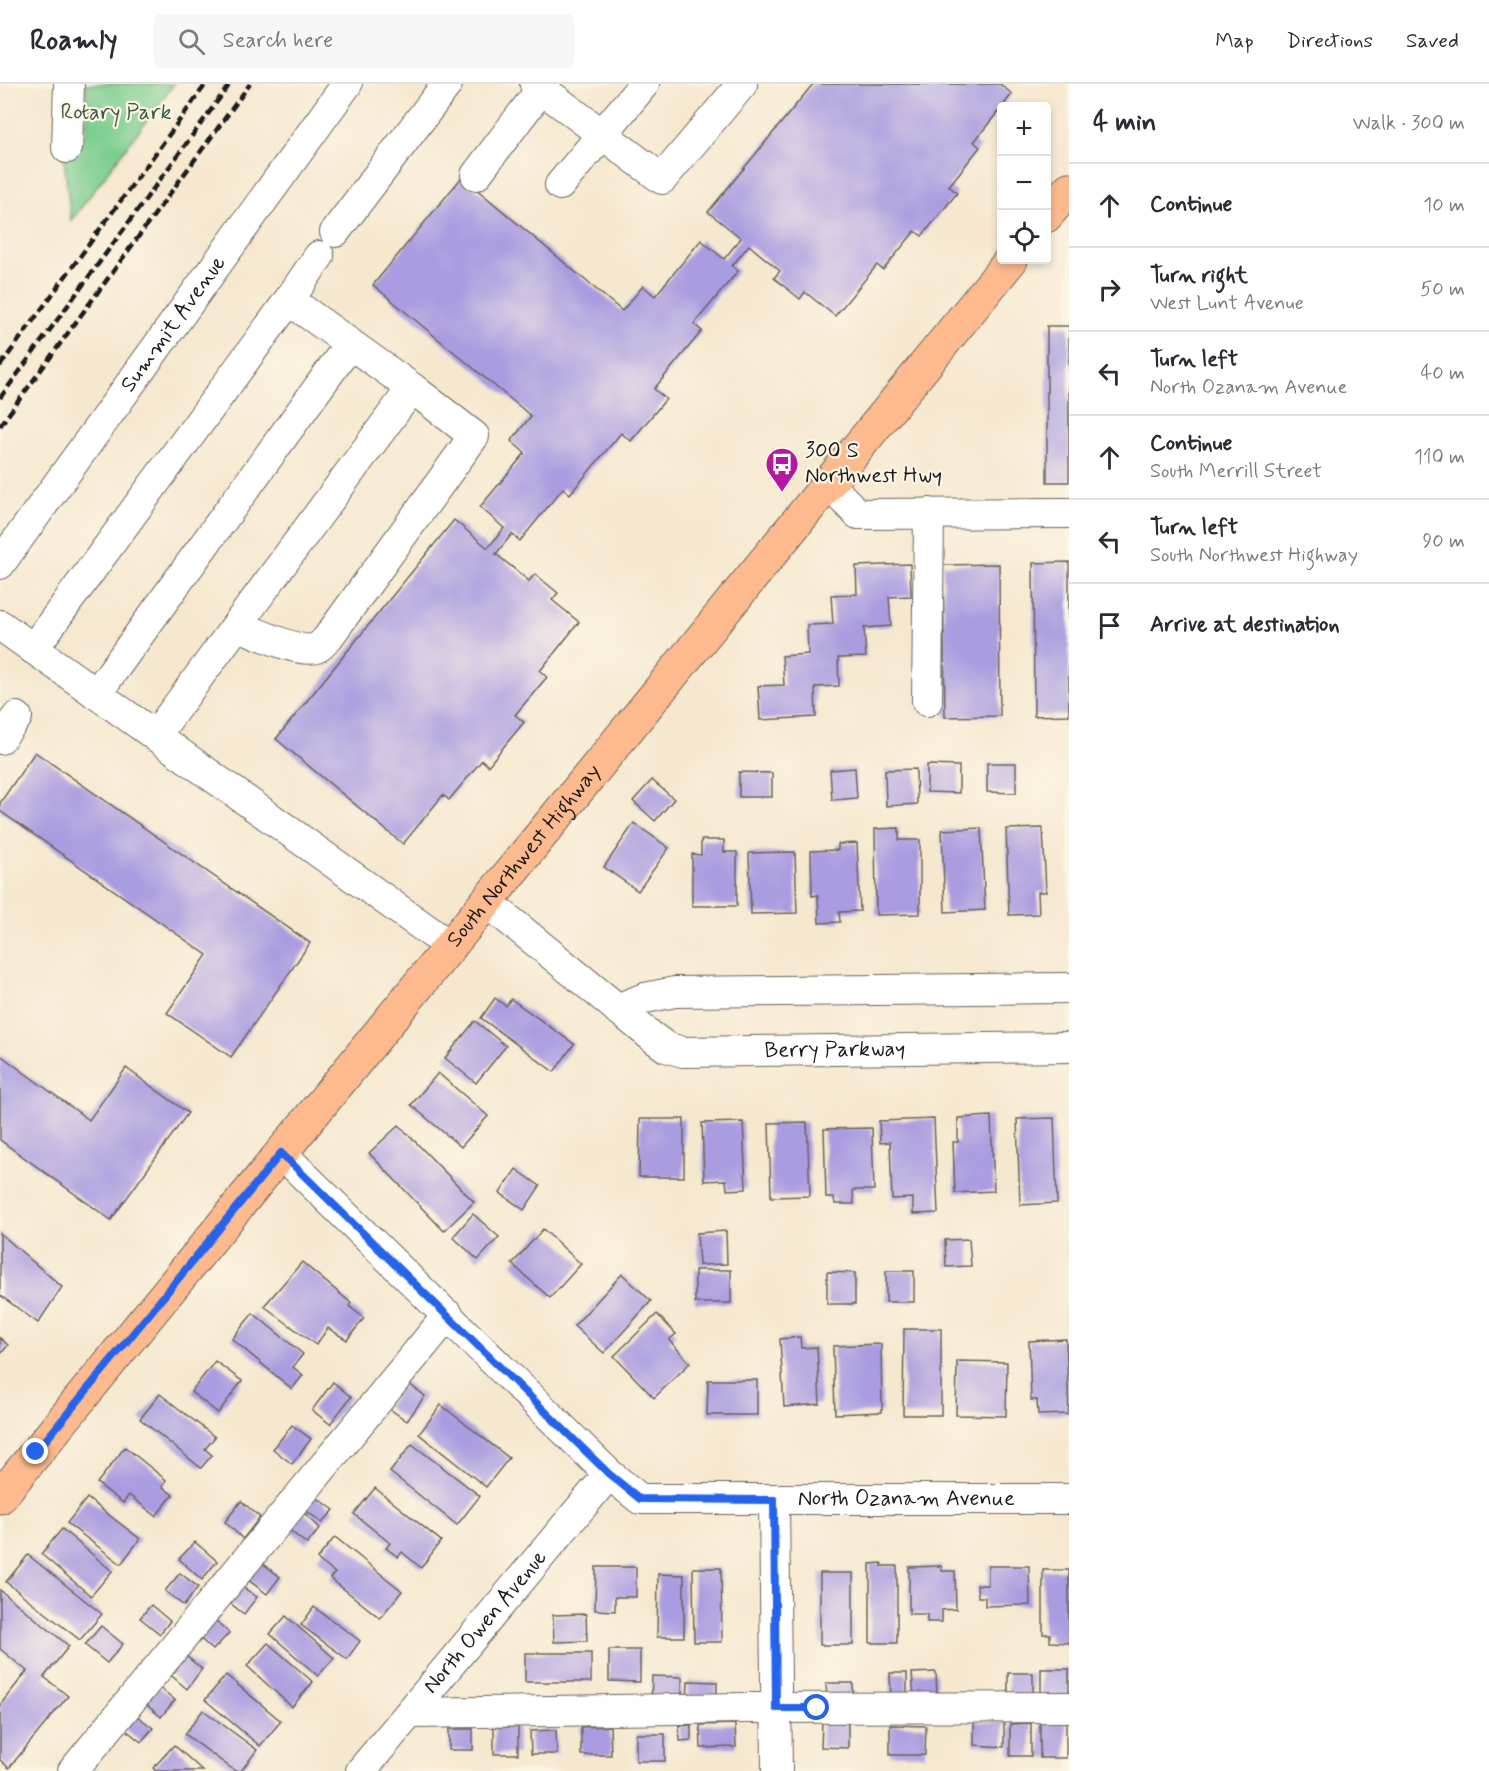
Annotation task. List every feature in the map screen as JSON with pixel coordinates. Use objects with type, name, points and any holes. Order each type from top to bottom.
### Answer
[{"type":"main road","points":[[1051,211],[1069,189]]},
{"type":"main road","name":"South Northwest Highway","points":[[0,1497],[1008,264]]},
{"type":"street","points":[[67,148],[69,84]]},
{"type":"street","name":"Summit Avenue","points":[[0,564],[347,84]]},
{"type":"street","points":[[33,649],[289,300],[327,244],[447,84]]},
{"type":"street","points":[[560,185],[644,84]]},
{"type":"street","points":[[476,174],[541,86],[662,179],[742,84]]},
{"type":"street","points":[[237,625],[303,649],[315,648],[327,639],[474,436],[412,388],[289,300]]},
{"type":"street","points":[[96,693],[350,344]]},
{"type":"street","points":[[155,736],[412,388]]},
{"type":"street","points":[[828,484],[858,514],[1069,513]]},
{"type":"street","points":[[927,701],[929,513]]},
{"type":"street","points":[[0,625],[450,946]]},
{"type":"street","name":"Berry Parkway","points":[[487,902],[666,1047],[683,1052],[1069,1047]]},
{"type":"street","points":[[617,1009],[645,998],[675,992],[1069,988]]},
{"type":"street","name":"North Ozanam Avenue","points":[[281,1153],[609,1474],[640,1499],[1069,1499]]},
{"type":"street","points":[[73,1771],[448,1315]]},
{"type":"street","name":"North Owen Avenue","points":[[361,1771],[609,1474]]},
{"type":"street","points":[[774,1500],[777,1771]]},
{"type":"street","points":[[410,1713],[1069,1707]]},
{"type":"green space","name":"Rotary Park","points":[[86,84],[174,84],[71,221],[64,160],[78,146],[85,132]]},
{"type":"building","points":[[813,84],[1000,84],[1012,94],[1006,102],[997,102],[997,113],[974,142],[980,147],[949,186],[957,193],[922,236],[915,231],[883,270],[877,265],[835,316],[805,292],[800,299],[774,278],[780,271],[749,245],[732,266],[738,271],[694,324],[702,331],[654,389],[666,399],[631,441],[621,433],[570,494],[563,488],[520,541],[512,534],[496,554],[529,581],[535,574],[558,593],[552,600],[579,622],[540,671],[547,677],[515,715],[524,722],[488,766],[482,760],[449,800],[443,795],[403,844],[276,739],[454,520],[488,548],[504,528],[480,507],[525,453],[511,441],[531,416],[373,285],[462,177],[622,311],[643,286],[655,296],[701,240],[724,259],[741,238],[708,212]]},
{"type":"building","points":[[1047,326],[1069,326],[1069,482],[1047,482]]},
{"type":"building","points":[[1069,562],[1069,715],[1034,716],[1033,563]]},
{"type":"building","points":[[910,564],[911,596],[889,597],[891,626],[864,628],[866,657],[838,658],[839,686],[815,687],[816,717],[760,720],[758,686],[784,685],[782,656],[808,654],[807,625],[833,624],[831,595],[857,594],[856,566]]},
{"type":"building","points":[[999,564],[1000,716],[945,717],[943,565]]},
{"type":"building","points":[[35,752],[310,943],[231,1057],[167,1013],[207,955],[0,811],[0,803]]},
{"type":"building","points":[[987,763],[1016,763],[1016,793],[987,792]]},
{"type":"building","points":[[927,765],[959,766],[959,793],[927,792]]},
{"type":"building","points":[[855,768],[857,798],[832,800],[830,770]]},
{"type":"building","points":[[916,769],[917,804],[886,806],[885,770]]},
{"type":"building","points":[[739,772],[772,773],[772,797],[739,797]]},
{"type":"building","points":[[652,780],[674,799],[655,821],[633,801]]},
{"type":"building","points":[[634,823],[669,848],[638,891],[604,867]]},
{"type":"building","points":[[899,828],[899,840],[920,840],[920,914],[876,915],[875,829]]},
{"type":"building","points":[[981,828],[985,910],[945,912],[942,830]]},
{"type":"building","points":[[1043,828],[1046,892],[1038,892],[1039,914],[1009,915],[1006,829]]},
{"type":"building","points":[[701,840],[724,840],[724,852],[737,852],[737,906],[692,906],[692,854],[701,855]]},
{"type":"building","points":[[857,843],[860,911],[839,912],[840,922],[819,923],[818,895],[812,896],[811,851],[838,850],[838,844]]},
{"type":"building","points":[[795,852],[797,913],[751,914],[749,853]]},
{"type":"building","points":[[495,998],[506,1006],[511,999],[574,1044],[554,1072],[481,1018]]},
{"type":"building","points":[[475,1021],[506,1046],[476,1083],[445,1058]]},
{"type":"building","points":[[0,1055],[89,1120],[126,1068],[188,1113],[111,1220],[0,1140]]},
{"type":"building","points":[[438,1073],[488,1116],[461,1147],[411,1105]]},
{"type":"building","points":[[991,1116],[994,1191],[955,1193],[953,1142],[958,1142],[958,1118]]},
{"type":"building","points":[[1054,1118],[1057,1203],[1020,1205],[1017,1119]]},
{"type":"building","points":[[640,1119],[684,1119],[684,1177],[639,1177]]},
{"type":"building","points":[[934,1119],[938,1213],[913,1214],[913,1198],[892,1199],[890,1142],[880,1143],[879,1121]]},
{"type":"building","points":[[743,1122],[746,1189],[727,1190],[726,1180],[704,1181],[702,1123]]},
{"type":"building","points":[[807,1122],[810,1196],[771,1197],[769,1123]]},
{"type":"building","points":[[399,1125],[474,1202],[444,1231],[369,1153]]},
{"type":"building","points":[[872,1128],[874,1190],[853,1190],[854,1204],[835,1204],[834,1198],[826,1198],[824,1129]]},
{"type":"building","points":[[516,1169],[540,1186],[524,1210],[500,1193]]},
{"type":"building","points":[[473,1214],[499,1237],[478,1260],[453,1237]]},
{"type":"building","points":[[543,1229],[581,1264],[550,1298],[512,1264]]},
{"type":"building","points":[[726,1231],[727,1264],[699,1265],[697,1233]]},
{"type":"building","points":[[0,1233],[62,1287],[38,1323],[0,1295]]},
{"type":"building","points":[[969,1239],[971,1266],[946,1267],[945,1240]]},
{"type":"building","points":[[302,1262],[351,1303],[349,1306],[364,1318],[347,1340],[328,1328],[316,1345],[264,1306]]},
{"type":"building","points":[[695,1270],[731,1270],[731,1303],[695,1303]]},
{"type":"building","points":[[886,1271],[914,1271],[914,1302],[886,1302]]},
{"type":"building","points":[[827,1272],[855,1273],[855,1304],[827,1304]]},
{"type":"building","points":[[622,1274],[651,1301],[604,1353],[574,1326]]},
{"type":"building","points":[[253,1313],[303,1354],[293,1367],[303,1375],[292,1389],[232,1339]]},
{"type":"building","points":[[657,1314],[676,1334],[669,1340],[690,1363],[654,1398],[614,1356]]},
{"type":"building","points":[[904,1329],[941,1329],[941,1415],[903,1415]]},
{"type":"building","points":[[800,1337],[801,1348],[817,1347],[820,1404],[784,1407],[780,1339]]},
{"type":"building","points":[[0,1338],[8,1345],[0,1355]]},
{"type":"building","points":[[1066,1339],[1069,1414],[1038,1415],[1037,1400],[1031,1400],[1029,1341]]},
{"type":"building","points":[[881,1344],[882,1412],[835,1414],[833,1346]]},
{"type":"building","points":[[215,1361],[242,1381],[218,1413],[191,1392]]},
{"type":"building","points":[[957,1361],[1007,1362],[1006,1416],[956,1415]]},
{"type":"building","points":[[708,1380],[757,1380],[757,1415],[707,1415]]},
{"type":"building","points":[[405,1381],[425,1396],[407,1421],[387,1407]]},
{"type":"building","points":[[333,1382],[351,1397],[330,1424],[312,1410]]},
{"type":"building","points":[[160,1394],[215,1437],[205,1449],[212,1455],[201,1468],[140,1419]]},
{"type":"building","points":[[441,1405],[509,1458],[486,1487],[419,1434]]},
{"type":"building","points":[[292,1425],[311,1439],[292,1464],[273,1449]]},
{"type":"building","points":[[412,1444],[480,1496],[457,1525],[390,1472]]},
{"type":"building","points":[[125,1447],[166,1480],[163,1487],[173,1495],[156,1516],[129,1495],[123,1503],[97,1483]]},
{"type":"building","points":[[375,1488],[441,1541],[421,1568],[402,1552],[398,1557],[386,1548],[390,1543],[354,1514]]},
{"type":"building","points":[[312,1494],[334,1510],[322,1523],[303,1508]]},
{"type":"building","points":[[87,1498],[140,1539],[121,1564],[67,1523]]},
{"type":"building","points":[[241,1501],[260,1517],[243,1539],[225,1522]]},
{"type":"building","points":[[302,1511],[320,1528],[307,1544],[288,1529]]},
{"type":"building","points":[[62,1529],[112,1571],[91,1596],[41,1554]]},
{"type":"building","points":[[335,1537],[402,1591],[380,1618],[330,1578],[335,1573],[317,1559]]},
{"type":"building","points":[[195,1542],[217,1561],[202,1580],[179,1559]]},
{"type":"building","points":[[28,1555],[102,1614],[80,1640],[6,1582]]},
{"type":"building","points":[[257,1559],[280,1577],[267,1594],[243,1576]]},
{"type":"building","points":[[882,1563],[882,1566],[897,1566],[897,1643],[870,1643],[870,1564]]},
{"type":"building","points":[[941,1566],[942,1571],[955,1571],[956,1609],[942,1610],[942,1622],[927,1622],[927,1614],[909,1614],[909,1567]]},
{"type":"building","points":[[988,1566],[1029,1566],[1030,1605],[985,1606],[985,1597],[978,1597],[977,1585],[988,1585]]},
{"type":"building","points":[[596,1567],[636,1567],[636,1597],[615,1597],[615,1611],[595,1610]]},
{"type":"building","points":[[693,1568],[721,1568],[722,1642],[694,1642]]},
{"type":"building","points":[[1043,1570],[1069,1570],[1069,1643],[1050,1642],[1050,1634],[1043,1634]]},
{"type":"building","points":[[180,1573],[198,1587],[184,1606],[165,1591]]},
{"type":"building","points":[[820,1573],[853,1573],[853,1645],[820,1645]]},
{"type":"building","points":[[658,1574],[684,1575],[684,1637],[657,1637]]},
{"type":"building","points":[[238,1584],[257,1597],[244,1614],[226,1600]]},
{"type":"building","points":[[0,1590],[69,1646],[44,1677],[68,1696],[9,1768],[0,1760],[0,1705],[27,1671],[0,1649]]},
{"type":"building","points":[[151,1605],[170,1621],[160,1634],[140,1618]]},
{"type":"building","points":[[314,1607],[360,1641],[347,1659],[301,1625]]},
{"type":"building","points":[[586,1614],[587,1641],[554,1642],[553,1615]]},
{"type":"building","points":[[211,1616],[229,1633],[213,1650],[195,1634]]},
{"type":"building","points":[[286,1616],[334,1658],[318,1676],[270,1634]]},
{"type":"building","points":[[101,1626],[123,1644],[107,1663],[85,1645]]},
{"type":"building","points":[[268,1643],[313,1682],[292,1707],[247,1666]]},
{"type":"building","points":[[609,1650],[640,1650],[640,1682],[609,1681]]},
{"type":"building","points":[[181,1652],[202,1669],[187,1689],[166,1671]]},
{"type":"building","points":[[525,1653],[591,1653],[591,1682],[525,1682]]},
{"type":"building","points":[[1041,1669],[1069,1669],[1069,1697],[1041,1697]]},
{"type":"building","points":[[936,1672],[937,1695],[914,1697],[912,1673]]},
{"type":"building","points":[[890,1673],[907,1673],[907,1698],[891,1698]]},
{"type":"building","points":[[1008,1673],[1033,1673],[1033,1696],[1008,1696]]},
{"type":"building","points":[[226,1675],[281,1721],[260,1746],[205,1700]]},
{"type":"building","points":[[652,1676],[682,1677],[682,1703],[651,1703]]},
{"type":"building","points":[[688,1681],[717,1682],[717,1706],[687,1706]]},
{"type":"building","points":[[826,1683],[853,1683],[853,1697],[827,1698]]},
{"type":"building","points":[[155,1684],[175,1700],[161,1717],[142,1701]]},
{"type":"building","points":[[203,1710],[257,1750],[241,1771],[235,1771],[185,1734]]},
{"type":"building","points":[[132,1712],[153,1728],[141,1742],[121,1726]]},
{"type":"building","points":[[822,1722],[848,1723],[848,1748],[821,1747]]},
{"type":"building","points":[[974,1722],[1004,1722],[1004,1747],[974,1745]]},
{"type":"building","points":[[1040,1722],[1066,1722],[1066,1758],[1040,1758]]},
{"type":"building","points":[[1031,1723],[1031,1756],[1010,1756],[1010,1724]]},
{"type":"building","points":[[735,1724],[736,1747],[701,1748],[700,1725]]},
{"type":"building","points":[[691,1725],[691,1740],[680,1741],[679,1726]]},
{"type":"building","points":[[890,1725],[926,1726],[925,1755],[890,1755]]},
{"type":"building","points":[[610,1726],[611,1755],[581,1755],[581,1727]]},
{"type":"building","points":[[494,1727],[518,1727],[518,1754],[494,1754]]},
{"type":"building","points":[[449,1729],[473,1729],[473,1750],[449,1750]]},
{"type":"building","points":[[556,1730],[557,1754],[531,1754],[530,1731]]},
{"type":"building","points":[[636,1734],[665,1734],[665,1761],[636,1761]]},
{"type":"building","points":[[174,1745],[203,1771],[156,1771],[153,1768]]},
{"type":"railway","points":[[0,366],[206,84]]},
{"type":"railway","points":[[0,398],[230,84]]},
{"type":"railway","points":[[0,426],[250,84]]},
{"type":"place","name":"300 S Northwest Hwy","points":[[782,493]]},
{"type":"route","points":[[36,1452],[281,1153],[609,1474],[640,1499],[774,1500],[776,1708],[817,1708]]}]
